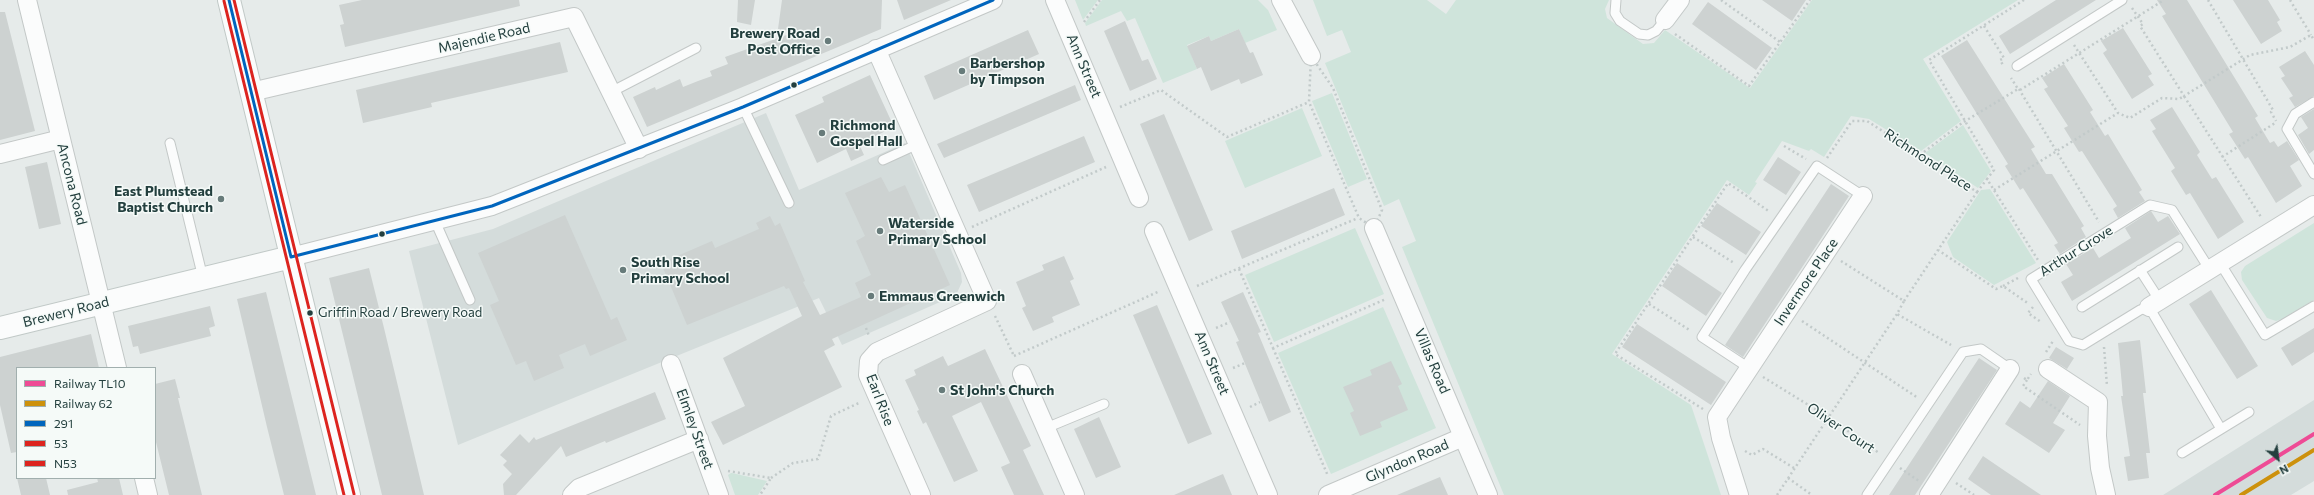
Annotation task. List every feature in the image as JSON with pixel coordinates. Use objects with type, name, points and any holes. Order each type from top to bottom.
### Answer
[{"type":"street","name":"Ancona Road","points":[[27,0],[117,367]]},
{"type":"street","points":[[229,0],[349,495]]},
{"type":"street","name":"Brewery Road","points":[[0,328],[492,206],[743,107],[993,0]]},
{"type":"street","name":"Ann Street","points":[[1055,0],[1139,198]]},
{"type":"street","points":[[1281,0],[1311,56]]},
{"type":"street","points":[[1663,23],[1680,0]]},
{"type":"street","name":"Majendie Road","points":[[251,92],[574,17],[639,149]]},
{"type":"street","points":[[876,50],[987,301]]},
{"type":"street","points":[[0,154],[61,140]]},
{"type":"street","name":"Invermore Place","points":[[1717,417],[1863,196]]},
{"type":"street","name":"Arthur Grove","points":[[2154,304],[2314,205]]},
{"type":"street","name":"Villas Road","points":[[1374,228],[1403,292],[1488,495]]},
{"type":"street","name":"Ann Street","points":[[1154,231],[1180,288],[1268,495]]},
{"type":"street","name":"Earl Rise","points":[[921,495],[868,375],[869,361],[877,352],[987,301]]},
{"type":"street","name":"Elmley Street","points":[[671,364],[719,495]]},
{"type":"street","points":[[2042,364],[2098,402],[2097,436],[2100,468],[2106,495]]},
{"type":"street","points":[[1931,492],[2010,369]]},
{"type":"street","points":[[1022,374],[1075,495]]},
{"type":"street","points":[[1717,417],[1721,438],[1739,495]]},
{"type":"street","name":"Glyndon Road","points":[[1331,494],[1463,436]]},
{"type":"street","points":[[572,495],[579,488],[699,439]]},
{"type":"street","points":[[144,479],[148,495]]},
{"type":"lane","points":[[1616,0],[1614,13],[1620,21],[1639,34],[1648,35],[1656,31],[1663,23]]},
{"type":"lane","points":[[2017,66],[2122,0]]},
{"type":"lane","points":[[611,92],[696,48]]},
{"type":"lane","points":[[2314,102],[2294,114],[2287,130],[2314,174]]},
{"type":"lane","points":[[743,107],[789,203]]},
{"type":"lane","points":[[170,143],[204,278]]},
{"type":"lane","points":[[883,160],[918,144]]},
{"type":"lane","points":[[1749,368],[1702,337],[1745,270],[1817,166],[1863,196]]},
{"type":"lane","name":"Arthur Grove","points":[[2154,304],[2140,310],[2082,345],[2069,341],[2031,279],[2150,205],[2172,210],[2215,267]]},
{"type":"lane","points":[[436,221],[470,300]]},
{"type":"lane","points":[[2082,307],[2178,247]]},
{"type":"lane","points":[[2215,267],[2265,335],[2314,306]]},
{"type":"lane","points":[[2140,270],[2154,304],[2220,429]]},
{"type":"lane","points":[[1867,495],[1889,460],[1963,352],[1981,349],[2010,369]]},
{"type":"lane","points":[[1046,428],[1104,404]]},
{"type":"lane","points":[[2182,453],[2249,412]]},
{"type":"path","points":[[1072,38],[1100,0]]},
{"type":"path","points":[[1721,0],[1780,42]]},
{"type":"path","points":[[1663,23],[1749,86],[1810,0]]},
{"type":"path","points":[[1977,192],[1994,170],[1929,60],[2024,0]]},
{"type":"path","points":[[1920,155],[1965,121],[2080,53],[2164,0]]},
{"type":"path","points":[[2208,0],[2242,60],[2273,110],[2271,112],[2277,122]]},
{"type":"path","points":[[2290,0],[2314,40]]},
{"type":"path","points":[[2131,6],[2143,24],[2140,26],[2270,232]]},
{"type":"path","points":[[1984,26],[2004,58],[2000,60],[2004,66]]},
{"type":"path","points":[[2067,34],[2118,113],[2130,118],[2162,98],[2180,99],[2250,55],[2290,48],[2311,35]]},
{"type":"path","points":[[1311,56],[1333,88],[1382,210],[1374,228],[1358,218],[1309,102],[1311,56]]},
{"type":"path","points":[[2008,72],[2106,232]]},
{"type":"path","points":[[1104,114],[1161,90],[1227,137],[1309,102]]},
{"type":"path","points":[[1994,190],[2118,113]]},
{"type":"path","name":"Richmond Place","points":[[1817,166],[1826,160],[1852,121],[1867,122],[1977,192],[1904,301]]},
{"type":"path","points":[[2222,156],[2277,122],[2290,122]]},
{"type":"path","points":[[1784,146],[1817,166]]},
{"type":"path","points":[[958,233],[1123,159]]},
{"type":"path","points":[[1987,179],[2044,271]]},
{"type":"path","points":[[1717,417],[1615,354],[1728,183],[1780,218]]},
{"type":"path","points":[[1014,356],[1180,288],[1239,269],[1358,218]]},
{"type":"path","points":[[1693,237],[1745,270]]},
{"type":"path","points":[[1938,250],[1996,289],[2003,286],[2027,302],[2033,307],[2028,313],[2044,324]]},
{"type":"path","points":[[1777,495],[1897,314],[1904,301],[1826,251]]},
{"type":"path","points":[[1239,269],[1273,348],[1331,494]]},
{"type":"path","points":[[1273,348],[1403,292]]},
{"type":"path","points":[[987,301],[1022,374]]},
{"type":"path","points":[[1648,304],[1702,337]]},
{"type":"path","points":[[1787,310],[1928,404]]},
{"type":"path","points":[[1897,314],[1963,352]]},
{"type":"path","points":[[2097,336],[2104,348],[2108,397],[2098,402]]},
{"type":"path","points":[[2056,337],[2042,364],[2023,386],[2097,436]]},
{"type":"path","name":"Oliver Court","points":[[1749,368],[1828,417],[1931,492]]},
{"type":"path","points":[[2010,369],[2027,380]]},
{"type":"path","points":[[760,495],[771,478],[793,463],[818,459],[831,416],[876,395]]},
{"type":"path","points":[[1721,438],[1752,455],[1763,449],[1794,468]]},
{"type":"path","points":[[709,467],[771,478]]},
{"type":"path","points":[[1788,478],[1812,495]]},
{"type":"shaded area","name":"South Rise Primary School","points":[[766,113],[799,190],[905,143],[961,273],[962,282],[956,295],[842,345],[819,298],[458,445],[409,251],[493,229]]},
{"type":"shaded area","points":[[2314,400],[2314,481],[2291,495],[2163,495]]},
{"type":"green space","points":[[1075,0],[1098,0],[1083,20]]},
{"type":"green space","points":[[1102,0],[1258,0],[1268,10],[1277,30],[1245,43],[1239,29],[1211,41],[1209,36],[1187,45],[1197,69],[1163,83],[1135,18],[1127,21],[1121,11],[1086,26],[1085,23]]},
{"type":"green space","points":[[1313,0],[1427,0],[1446,14],[1456,0],[1609,0],[1605,9],[1607,18],[1643,44],[1654,43],[1665,30],[1750,88],[1812,0],[2018,0],[1923,59],[1961,121],[1921,151],[1869,119],[1851,116],[1824,157],[1811,149],[1809,151],[1782,141],[1755,182],[1757,183],[1749,195],[1727,180],[1612,354],[1691,405],[1721,495],[1504,495],[1402,247],[1416,241],[1399,199],[1384,206],[1325,63],[1351,52],[1342,30],[1327,36]]},
{"type":"green space","points":[[1332,93],[1367,179],[1348,187],[1312,101]]},
{"type":"green space","points":[[1302,108],[1322,156],[1245,188],[1225,141]]},
{"type":"green space","points":[[1963,125],[1991,171],[1978,188],[1925,153]]},
{"type":"green space","points":[[1990,189],[2036,263],[1994,285],[1953,257],[1947,242],[1981,190]]},
{"type":"green space","points":[[2314,223],[2314,300],[2282,319],[2276,321],[2267,318],[2242,280],[2241,272],[2245,266]]},
{"type":"green space","points":[[1355,228],[1384,294],[1274,342],[1245,275]]},
{"type":"green space","points":[[1383,307],[1436,428],[1331,474],[1278,353]]},
{"type":"green space","points":[[731,473],[767,481],[758,495],[735,495],[728,475]]},
{"type":"building","points":[[362,0],[519,0],[520,6],[345,47],[340,25],[344,24],[339,5]]},
{"type":"building","points":[[738,0],[755,0],[751,25],[737,22]]},
{"type":"building","points":[[782,0],[882,0],[881,29],[647,127],[633,97],[655,87],[656,90],[680,79],[683,87],[712,76],[710,71],[728,64],[725,57],[795,32],[778,29]]},
{"type":"building","points":[[897,0],[951,0],[904,20]]},
{"type":"building","points":[[1762,0],[1806,0],[1792,21]]},
{"type":"building","points":[[2056,0],[2096,0],[2010,54],[1999,36]]},
{"type":"building","points":[[2157,0],[2187,0],[2258,116],[2255,118],[2270,143],[2274,141],[2278,147],[2287,141],[2299,160],[2290,166],[2302,186],[2276,203],[2248,157],[2245,159],[2229,134],[2233,132],[2162,16],[2166,14]]},
{"type":"building","points":[[2233,0],[2268,0],[2280,20],[2277,22],[2282,31],[2261,44]]},
{"type":"building","points":[[1708,2],[1772,48],[1756,70],[1692,24]]},
{"type":"building","points":[[0,12],[5,12],[35,131],[0,140]]},
{"type":"building","points":[[1125,21],[1142,61],[1148,59],[1157,79],[1130,91],[1104,31]]},
{"type":"building","points":[[2123,28],[2152,74],[2148,76],[2154,85],[2132,99],[2103,53],[2107,50],[2101,41]]},
{"type":"building","points":[[1239,29],[1250,53],[1253,52],[1263,75],[1241,84],[1239,79],[1211,91],[1201,67],[1197,69],[1187,46],[1209,36],[1211,41]]},
{"type":"building","points":[[1028,30],[1039,54],[934,100],[924,76]]},
{"type":"building","points":[[1967,40],[2035,147],[2031,149],[2046,174],[2052,174],[2084,226],[2081,228],[2086,237],[2060,254],[2054,245],[2058,243],[2023,188],[2020,190],[2005,166],[2008,164],[1941,56]]},
{"type":"building","points":[[560,42],[568,72],[431,103],[432,107],[363,123],[356,90]]},
{"type":"building","points":[[2305,51],[2314,65],[2314,96],[2295,107],[2289,98],[2293,96],[2281,78],[2285,76],[2279,67]]},
{"type":"building","points":[[2064,64],[2093,110],[2090,112],[2105,136],[2108,134],[2142,190],[2139,192],[2145,201],[2118,218],[2113,209],[2117,206],[2082,151],[2079,152],[2064,128],[2068,126],[2044,89],[2048,87],[2042,78]]},
{"type":"building","points":[[870,75],[894,127],[859,144],[864,155],[851,161],[846,149],[817,163],[795,115],[824,102],[822,97]]},
{"type":"building","points":[[1075,85],[1081,100],[944,158],[937,144]]},
{"type":"building","points":[[2172,107],[2200,152],[2197,155],[2212,179],[2216,177],[2244,222],[2218,239],[2190,193],[2186,195],[2171,171],[2175,168],[2152,131],[2156,129],[2150,120]]},
{"type":"building","points":[[2314,109],[2314,150],[2309,154],[2298,135],[2308,128],[2301,117]]},
{"type":"building","points":[[1164,114],[1213,230],[1189,241],[1140,124]]},
{"type":"building","points":[[1084,136],[1095,162],[979,212],[967,185]]},
{"type":"building","points":[[1778,157],[1801,172],[1786,195],[1763,180]]},
{"type":"building","points":[[47,162],[61,224],[39,229],[25,167]]},
{"type":"building","points":[[881,177],[889,192],[905,185],[950,285],[832,339],[835,345],[824,351],[842,387],[723,445],[711,422],[745,406],[723,358],[802,316],[789,288],[786,289],[784,286],[687,325],[661,263],[712,241],[715,248],[759,229],[756,223],[770,216],[775,226],[780,223],[805,281],[803,282],[820,315],[861,297],[855,283],[871,275],[856,241],[865,236],[845,193]]},
{"type":"building","points":[[1831,184],[1849,196],[1743,357],[1725,345]]},
{"type":"building","points":[[1334,188],[1345,215],[1242,259],[1231,231]]},
{"type":"building","points":[[1717,203],[1761,232],[1746,255],[1701,226]]},
{"type":"building","points":[[2151,211],[2158,222],[2168,216],[2180,234],[2072,301],[2061,282],[2073,275],[2066,264],[2093,248],[2099,258],[2131,238],[2125,228]]},
{"type":"building","points":[[565,215],[611,320],[617,317],[627,340],[590,356],[585,344],[559,355],[564,368],[534,381],[526,361],[516,365],[490,305],[499,301],[478,253]]},
{"type":"building","points":[[1064,256],[1074,279],[1070,281],[1080,305],[1052,317],[1054,322],[1033,331],[1022,308],[1026,306],[1016,282],[1044,270],[1042,265]]},
{"type":"building","points":[[1677,263],[1722,293],[1706,316],[1662,286]]},
{"type":"building","points":[[369,268],[424,495],[382,495],[329,278]]},
{"type":"building","points":[[2211,290],[2258,366],[2237,379],[2189,304]]},
{"type":"building","points":[[266,292],[316,495],[284,495],[267,427],[237,299]]},
{"type":"building","points":[[1243,292],[1261,332],[1258,333],[1291,412],[1269,422],[1236,342],[1239,341],[1221,302]]},
{"type":"building","points":[[1157,305],[1212,434],[1188,444],[1133,315]]},
{"type":"building","points":[[210,306],[215,326],[209,328],[211,336],[140,354],[138,346],[133,347],[128,326]]},
{"type":"building","points":[[1637,324],[1726,382],[1711,405],[1622,347]]},
{"type":"building","points":[[2314,328],[2314,352],[2292,366],[2281,348]]},
{"type":"building","points":[[91,334],[99,367],[16,367],[16,452],[11,453],[0,405],[0,357]]},
{"type":"building","points":[[2140,340],[2146,393],[2143,393],[2150,453],[2146,453],[2149,478],[2128,481],[2124,457],[2130,456],[2121,396],[2123,396],[2118,343]]},
{"type":"building","points":[[2056,347],[2074,358],[2067,369],[2049,358]]},
{"type":"building","points":[[985,349],[1031,446],[1023,450],[1044,495],[1014,495],[1001,467],[1010,463],[981,402],[952,416],[978,471],[954,482],[926,422],[923,424],[917,411],[919,410],[905,380],[916,375],[914,370],[943,356],[948,366]]},
{"type":"building","points":[[1979,358],[1997,370],[1915,495],[1889,495]]},
{"type":"building","points":[[1391,361],[1402,384],[1398,386],[1408,410],[1380,422],[1382,427],[1360,436],[1350,413],[1354,411],[1343,387],[1372,375],[1370,370]]},
{"type":"building","points":[[175,379],[180,398],[178,398],[202,495],[169,495],[156,442],[156,384]]},
{"type":"building","points":[[2048,381],[2070,396],[2053,423],[2065,430],[2049,453],[2005,424],[2020,401],[2030,408]]},
{"type":"building","points":[[655,392],[666,419],[566,457],[561,446],[516,495],[504,495],[503,484],[512,474],[503,465],[507,461],[500,455],[520,434],[529,443],[534,437],[536,440]]},
{"type":"building","points":[[1099,417],[1121,467],[1096,478],[1074,429]]},
{"type":"building","points":[[1983,456],[2041,495],[1991,495],[1968,479]]},
{"type":"building","points":[[1223,474],[1232,495],[1174,495],[1211,479]]},
{"type":"building","points":[[1440,477],[1448,495],[1397,495]]},
{"type":"building","points":[[17,479],[46,479],[50,495],[21,495]]},
{"type":"building","points":[[97,479],[119,479],[123,495],[68,495],[67,490],[98,482]]},
{"type":"rail line","name":"TL10","points":[[2215,495],[2314,434]]},
{"type":"rail line","name":"62","points":[[2241,495],[2314,450]]},
{"type":"transit line","name":"291","points":[[229,0],[291,257]]},
{"type":"transit line","name":"N53","points":[[234,0],[354,494]]},
{"type":"transit line","name":"291","points":[[291,257],[492,206],[743,107],[993,0]]},
{"type":"transit line","name":"53","points":[[224,1],[344,495]]},
{"type":"place","name":"Brewery Road Post Office","points":[[828,41]]},
{"type":"place","name":"Barbershop by Timpson","points":[[962,71]]},
{"type":"place","name":"Richmond Gospel Hall","points":[[822,133]]},
{"type":"place","name":"East Plumstead Baptist Church","points":[[221,199]]},
{"type":"place","name":"Waterside Primary School","points":[[880,231]]},
{"type":"place","name":"South Rise Primary School","points":[[623,270]]},
{"type":"place","name":"Emmaus Greenwich","points":[[871,296]]},
{"type":"place","name":"Griffin Road / Brewery Road","points":[[310,313]]},
{"type":"place","name":"St John's Church","points":[[942,390]]}]
